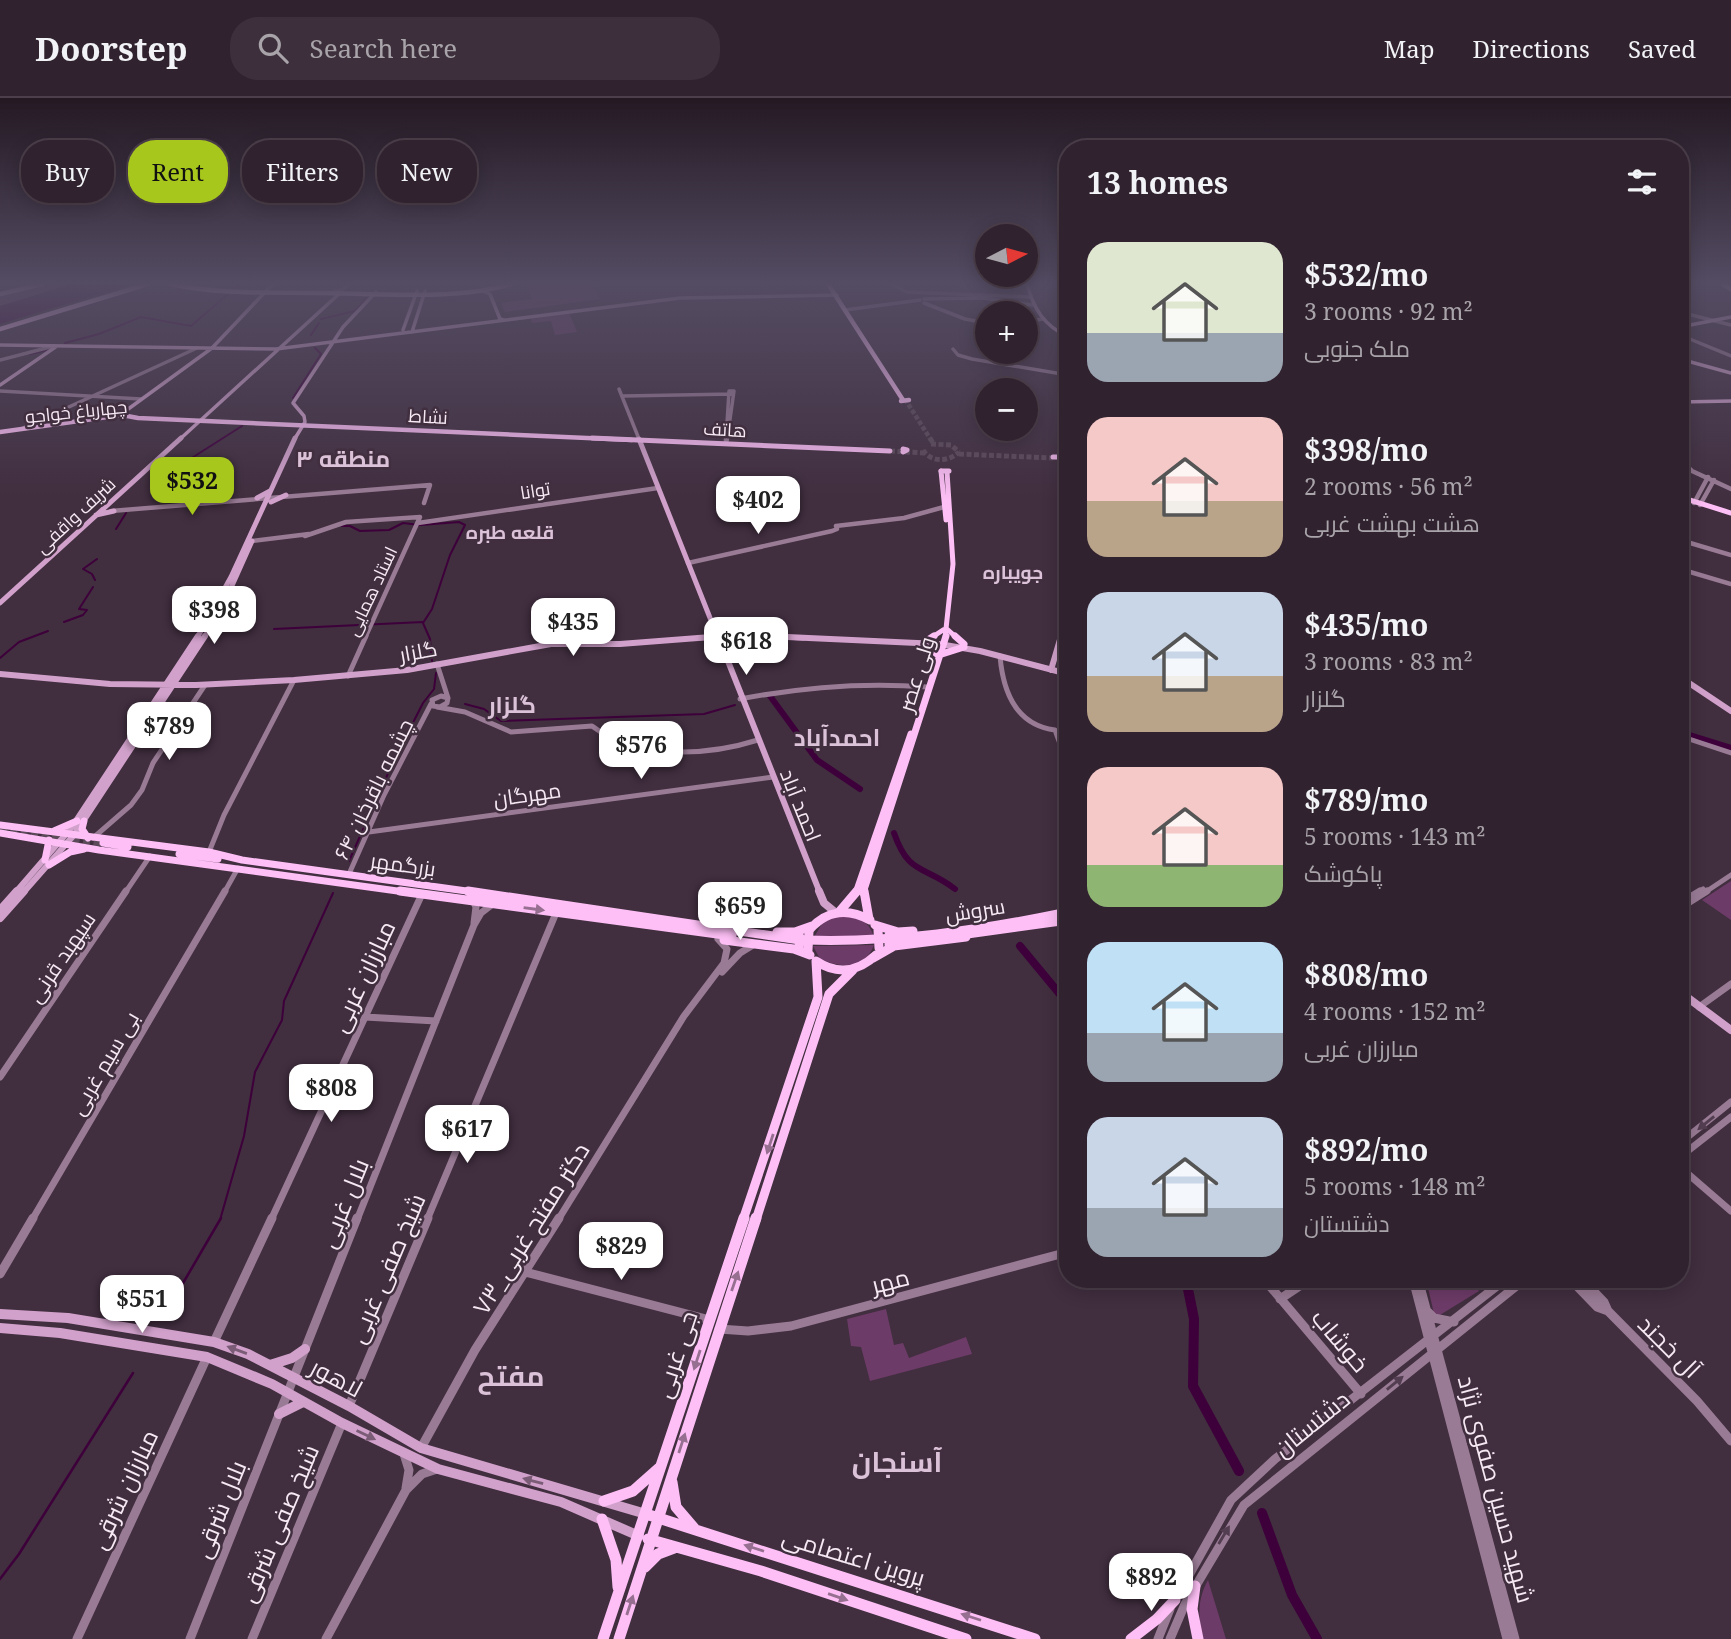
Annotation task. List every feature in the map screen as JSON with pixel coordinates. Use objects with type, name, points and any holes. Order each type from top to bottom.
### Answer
[{"type":"main road","points":[[0,385],[44,356]]},
{"type":"main road","points":[[123,416],[141,399],[201,356]]},
{"type":"main road","name":"شریف واقفی","points":[[0,603],[269,356]]},
{"type":"main road","points":[[0,918],[80,821],[222,608],[305,421],[293,403],[325,356]]},
{"type":"main road","points":[[876,356],[905,400]]},
{"type":"main road","points":[[1689,361],[1731,373]]},
{"type":"main road","points":[[1689,402],[1731,401]]},
{"type":"main road","name":"چهارباغ خواجو","points":[[0,433],[123,416],[198,422]]},
{"type":"main road","points":[[302,427],[304,416]]},
{"type":"main road","name":"نشاط","points":[[198,422],[626,438]]},
{"type":"main road","name":"چهارباغ خواجو","points":[[0,433],[48,426]]},
{"type":"main road","points":[[626,438],[640,442]]},
{"type":"main road","points":[[626,438],[640,442]]},
{"type":"main road","name":"هاتف","points":[[640,442],[655,440],[891,451]]},
{"type":"main road","name":"احمد آباد","points":[[640,442],[757,741],[824,903],[837,912]]},
{"type":"main road","name":"هاتف","points":[[810,447],[891,451]]},
{"type":"main road","points":[[820,447],[903,450],[891,451]]},
{"type":"main road","points":[[1053,457],[1059,457]]},
{"type":"main road","name":"ولی عصر","points":[[863,903],[869,876],[940,654],[953,601],[945,472],[944,507]]},
{"type":"main road","name":"احمد آباد","points":[[657,488],[715,635]]},
{"type":"main road","points":[[257,498],[286,495]]},
{"type":"main road","points":[[257,498],[286,495]]},
{"type":"main road","points":[[148,685],[175,676],[215,608],[271,497]]},
{"type":"main road","points":[[1689,501],[1731,514]]},
{"type":"main road","points":[[944,507],[948,520]]},
{"type":"main road","points":[[100,511],[114,511]]},
{"type":"main road","points":[[100,511],[114,511]]},
{"type":"main road","points":[[1053,665],[964,646],[940,654],[926,642],[945,630],[964,646],[1059,668]]},
{"type":"main road","name":"گلزار","points":[[166,689],[189,685],[348,676],[438,664],[541,645],[620,644],[715,635],[841,638],[964,646]]},
{"type":"main road","points":[[1053,665],[1059,643]]},
{"type":"main road","points":[[1053,665],[1059,649]]},
{"type":"main road","name":"ولی عصر","points":[[837,912],[850,902],[859,886],[940,654]]},
{"type":"main road","points":[[0,674],[148,685],[166,689]]},
{"type":"main road","points":[[175,676],[189,685]]},
{"type":"main road","points":[[1689,682],[1731,709]]},
{"type":"main road","name":"احمد آباد","points":[[772,777],[825,915]]},
{"type":"main road","points":[[47,863],[48,836],[80,821]]},
{"type":"main road","points":[[80,821],[82,829],[91,838]]},
{"type":"main road","name":"بزرگمهر","points":[[0,825],[101,845],[240,864],[422,894],[556,913],[683,926]]},
{"type":"main road","name":"بزرگمهر","points":[[0,833],[48,836]]},
{"type":"main road","name":"بزرگمهر","points":[[67,839],[91,838],[101,845],[150,856],[349,874],[803,945],[889,941]]},
{"type":"main road","points":[[0,910],[47,863],[74,850],[101,845]]},
{"type":"main road","name":"بزرگمهر","points":[[101,845],[209,852],[240,864]]},
{"type":"main road","points":[[850,902],[855,908],[863,903],[874,925],[889,941]]},
{"type":"main road","points":[[803,945],[810,929],[825,915],[837,912],[855,913],[874,925],[889,941]]},
{"type":"main road","name":"سروش","points":[[889,941],[1059,914]]},
{"type":"main road","points":[[824,992],[873,958],[889,941],[1027,919]]},
{"type":"main road","name":"سروش","points":[[889,941],[986,934],[1059,922]]},
{"type":"main road","points":[[683,926],[718,939],[754,944],[803,945],[833,970],[853,970]]},
{"type":"main road","name":"جی غربی","points":[[603,1639],[618,1594],[645,1537],[810,1024],[824,992],[803,945],[810,929]]},
{"type":"main road","points":[[873,958],[889,941]]},
{"type":"main road","points":[[1689,999],[1731,1030]]},
{"type":"main road","name":"لاهور","points":[[0,1314],[68,1318],[214,1342],[294,1377],[421,1448],[652,1516]]},
{"type":"main road","points":[[6,1328],[20,1322],[19,1314]]},
{"type":"main road","name":"لاهور","points":[[6,1328],[207,1357],[243,1370],[342,1423],[438,1469],[561,1502],[645,1537]]},
{"type":"main road","points":[[163,1349],[157,1345],[158,1338],[172,1334]]},
{"type":"main road","points":[[270,1365],[292,1358],[305,1349]]},
{"type":"main road","points":[[279,1414],[303,1402]]},
{"type":"main road","points":[[604,1501],[633,1492],[667,1468],[675,1505],[696,1530]]},
{"type":"main road","points":[[561,1502],[566,1490]]},
{"type":"main road","name":"پروین اعتصامی","points":[[652,1516],[1035,1639]]},
{"type":"main road","points":[[602,1519],[616,1560],[618,1594]]},
{"type":"main road","name":"جی غربی","points":[[619,1639],[640,1572],[645,1537]]},
{"type":"main road","name":"پروین اعتصامی","points":[[645,1537],[761,1571],[965,1639]]},
{"type":"main road","points":[[640,1572],[658,1554],[679,1548]]},
{"type":"main road","points":[[1195,1586],[1192,1609],[1198,1639]]},
{"type":"main road","points":[[1131,1639],[1157,1619],[1175,1600]]},
{"type":"street","points":[[0,361],[18,356]]},
{"type":"street","points":[[0,361],[31,356]]},
{"type":"street","points":[[21,429],[179,356]]},
{"type":"street","points":[[962,356],[1059,374]]},
{"type":"street","points":[[629,413],[621,400],[619,389],[625,396],[640,442]]},
{"type":"street","points":[[0,391],[141,399]]},
{"type":"street","points":[[625,396],[731,393],[726,443]]},
{"type":"street","points":[[1689,468],[1731,489]]},
{"type":"street","points":[[1698,504],[1708,477]]},
{"type":"street","points":[[1698,504],[1714,480]]},
{"type":"street","points":[[286,495],[430,485],[424,503]]},
{"type":"street","name":"توانا","points":[[417,526],[582,497],[657,488]]},
{"type":"street","points":[[114,511],[257,498]]},
{"type":"street","points":[[688,563],[835,528],[904,518],[944,507]]},
{"type":"street","name":"استاد همایی","points":[[252,541],[305,536],[319,528],[420,517],[348,676]]},
{"type":"street","points":[[1689,543],[1731,555]]},
{"type":"street","points":[[1689,572],[1731,584]]},
{"type":"street","points":[[1000,656],[1002,682],[1025,720],[1031,725],[1055,730],[1059,741]]},
{"type":"street","points":[[438,664],[451,710]]},
{"type":"street","points":[[209,852],[223,817],[293,680]]},
{"type":"street","points":[[741,699],[803,686],[830,684],[881,683],[927,687]]},
{"type":"street","points":[[91,838],[113,821],[142,790],[153,763],[205,685]]},
{"type":"street","points":[[435,706],[438,697],[446,688]]},
{"type":"street","points":[[438,697],[447,702]]},
{"type":"street","points":[[435,706],[447,702]]},
{"type":"street","points":[[435,706],[465,712],[511,732],[592,726],[610,738],[674,753],[733,748],[757,741]]},
{"type":"street","name":"چشمه باقرخان ۶۴","points":[[349,874],[384,795],[425,716],[435,706]]},
{"type":"street","points":[[1689,739],[1731,753]]},
{"type":"street","name":"مهرگان","points":[[369,832],[772,777]]},
{"type":"street","name":"سپهبد قرنی","points":[[0,1077],[150,856]]},
{"type":"street","name":"بی سیم غربی","points":[[0,1275],[240,864]]},
{"type":"street","points":[[1689,900],[1731,873]]},
{"type":"street","name":"مبارزان غربی","points":[[214,1342],[422,894]]},
{"type":"street","points":[[473,900],[476,907],[474,925]]},
{"type":"street","points":[[474,925],[481,913],[494,904]]},
{"type":"street","name":"شیخ صفی غربی","points":[[349,1406],[556,913]]},
{"type":"street","name":"بلال غربی","points":[[288,1394],[474,925]]},
{"type":"street","points":[[718,939],[726,945],[731,956]]},
{"type":"street","name":"۷۳_دکتر مفتح غربی","points":[[421,1448],[475,1350],[676,1031],[731,956],[754,944]]},
{"type":"street","points":[[1699,1007],[1731,984]]},
{"type":"street","points":[[365,1017],[436,1021]]},
{"type":"street","points":[[1689,1136],[1731,1102]]},
{"type":"street","points":[[1689,1150],[1731,1117]]},
{"type":"street","points":[[1689,1175],[1731,1211]]},
{"type":"street","name":"مهر","points":[[525,1272],[748,1331],[791,1326],[1059,1254]]},
{"type":"street","name":"خوشاب","points":[[1271,1288],[1361,1394]]},
{"type":"street","points":[[1280,1299],[1296,1288]]},
{"type":"street","points":[[1416,1288],[1431,1340]]},
{"type":"street","points":[[1421,1288],[1431,1340]]},
{"type":"street","name":"دشتستان","points":[[1170,1639],[1175,1600],[1219,1519],[1237,1495],[1275,1459],[1495,1288]]},
{"type":"street","name":"دشتستان","points":[[1158,1639],[1195,1586],[1244,1505],[1514,1288]]},
{"type":"street","name":"آل خجند","points":[[1579,1288],[1597,1307],[1608,1311]]},
{"type":"street","name":"آل خجند","points":[[1591,1288],[1604,1302],[1608,1311],[1697,1401],[1731,1441]]},
{"type":"street","points":[[1427,1311],[1434,1318],[1454,1322]]},
{"type":"street","name":"شهید حسین صفوی نژاد","points":[[1431,1340],[1516,1639]]},
{"type":"street","name":"مبارزان شرقی","points":[[77,1639],[207,1357]]},
{"type":"street","name":"شهید حسین صفوی نژاد","points":[[1447,1390],[1507,1639]]},
{"type":"street","name":"بلال شرقی","points":[[190,1639],[288,1394]]},
{"type":"street","name":"شیخ صفی شرقی","points":[[252,1639],[342,1423]]},
{"type":"street","points":[[404,1454],[409,1469],[406,1490]]},
{"type":"street","points":[[326,1639],[406,1490],[422,1474],[438,1469]]},
{"type":"shaded area","points":[[1731,881],[1731,920],[1702,900]]},
{"type":"shaded area","points":[[842,915],[862,921],[874,937],[813,939],[823,922]]},
{"type":"shaded area","points":[[874,945],[865,959],[851,965],[820,959],[813,946]]},
{"type":"shaded area","points":[[1428,1288],[1476,1288],[1479,1291],[1435,1318]]},
{"type":"shaded area","points":[[886,1309],[894,1345],[903,1343],[909,1358],[966,1337],[972,1354],[870,1381],[861,1347],[851,1346],[847,1319]]},
{"type":"shaded area","points":[[1208,1580],[1226,1639],[1203,1639],[1200,1609]]},
{"type":"waterway","points":[[293,398],[320,356]]},
{"type":"waterway","points":[[152,494],[168,480],[165,475],[242,426]]},
{"type":"waterway","points":[[116,529],[126,513]]},
{"type":"waterway","points":[[342,526],[350,526],[360,531],[389,530],[403,523],[420,525],[459,522],[465,525],[450,555],[432,609],[423,623],[430,639],[432,661]]},
{"type":"waterway","points":[[95,580],[92,574],[83,569],[97,559]]},
{"type":"waterway","points":[[64,622],[83,615],[87,610],[79,609],[93,587]]},
{"type":"waterway","points":[[274,629],[423,622]]},
{"type":"waterway","points":[[0,658],[19,642],[48,631]]},
{"type":"waterway","points":[[349,861],[394,760],[423,703],[434,689],[436,673]]},
{"type":"waterway","points":[[770,696],[817,760],[860,789]]},
{"type":"waterway","points":[[465,704],[484,709],[501,721],[704,714],[735,705]]},
{"type":"waterway","points":[[1689,735],[1731,748]]},
{"type":"waterway","points":[[894,833],[912,863],[955,889]]},
{"type":"waterway","points":[[220,1219],[244,1136],[255,1072],[282,1020],[284,1001],[333,893]]},
{"type":"waterway","points":[[1020,946],[1059,993]]},
{"type":"waterway","points":[[165,1314],[220,1219]]},
{"type":"waterway","points":[[1188,1288],[1194,1319],[1193,1386],[1239,1471]]},
{"type":"waterway","points":[[0,1579],[19,1554],[133,1373]]},
{"type":"waterway","points":[[1262,1513],[1292,1595],[1317,1639]]},
{"type":"tunnel","points":[[905,399],[931,440]]},
{"type":"tunnel","points":[[930,438],[933,443]]},
{"type":"tunnel","points":[[923,450],[940,460],[959,452],[951,445],[931,444]]},
{"type":"tunnel","points":[[890,451],[924,453]]},
{"type":"tunnel","points":[[959,454],[1053,458]]},
{"type":"tunnel","points":[[0,829],[103,843]]},
{"type":"district","name":"منطقه ۳","points":[[343,458]]},
{"type":"district","name":"قلعه طبره","points":[[510,532]]},
{"type":"district","name":"جویباره","points":[[1013,572]]},
{"type":"district","name":"گلزار","points":[[512,704]]},
{"type":"district","name":"احمدآباد","points":[[837,736]]},
{"type":"district","name":"مفتح","points":[[511,1375]]},
{"type":"district","name":"آسنجان","points":[[897,1461]]}]
